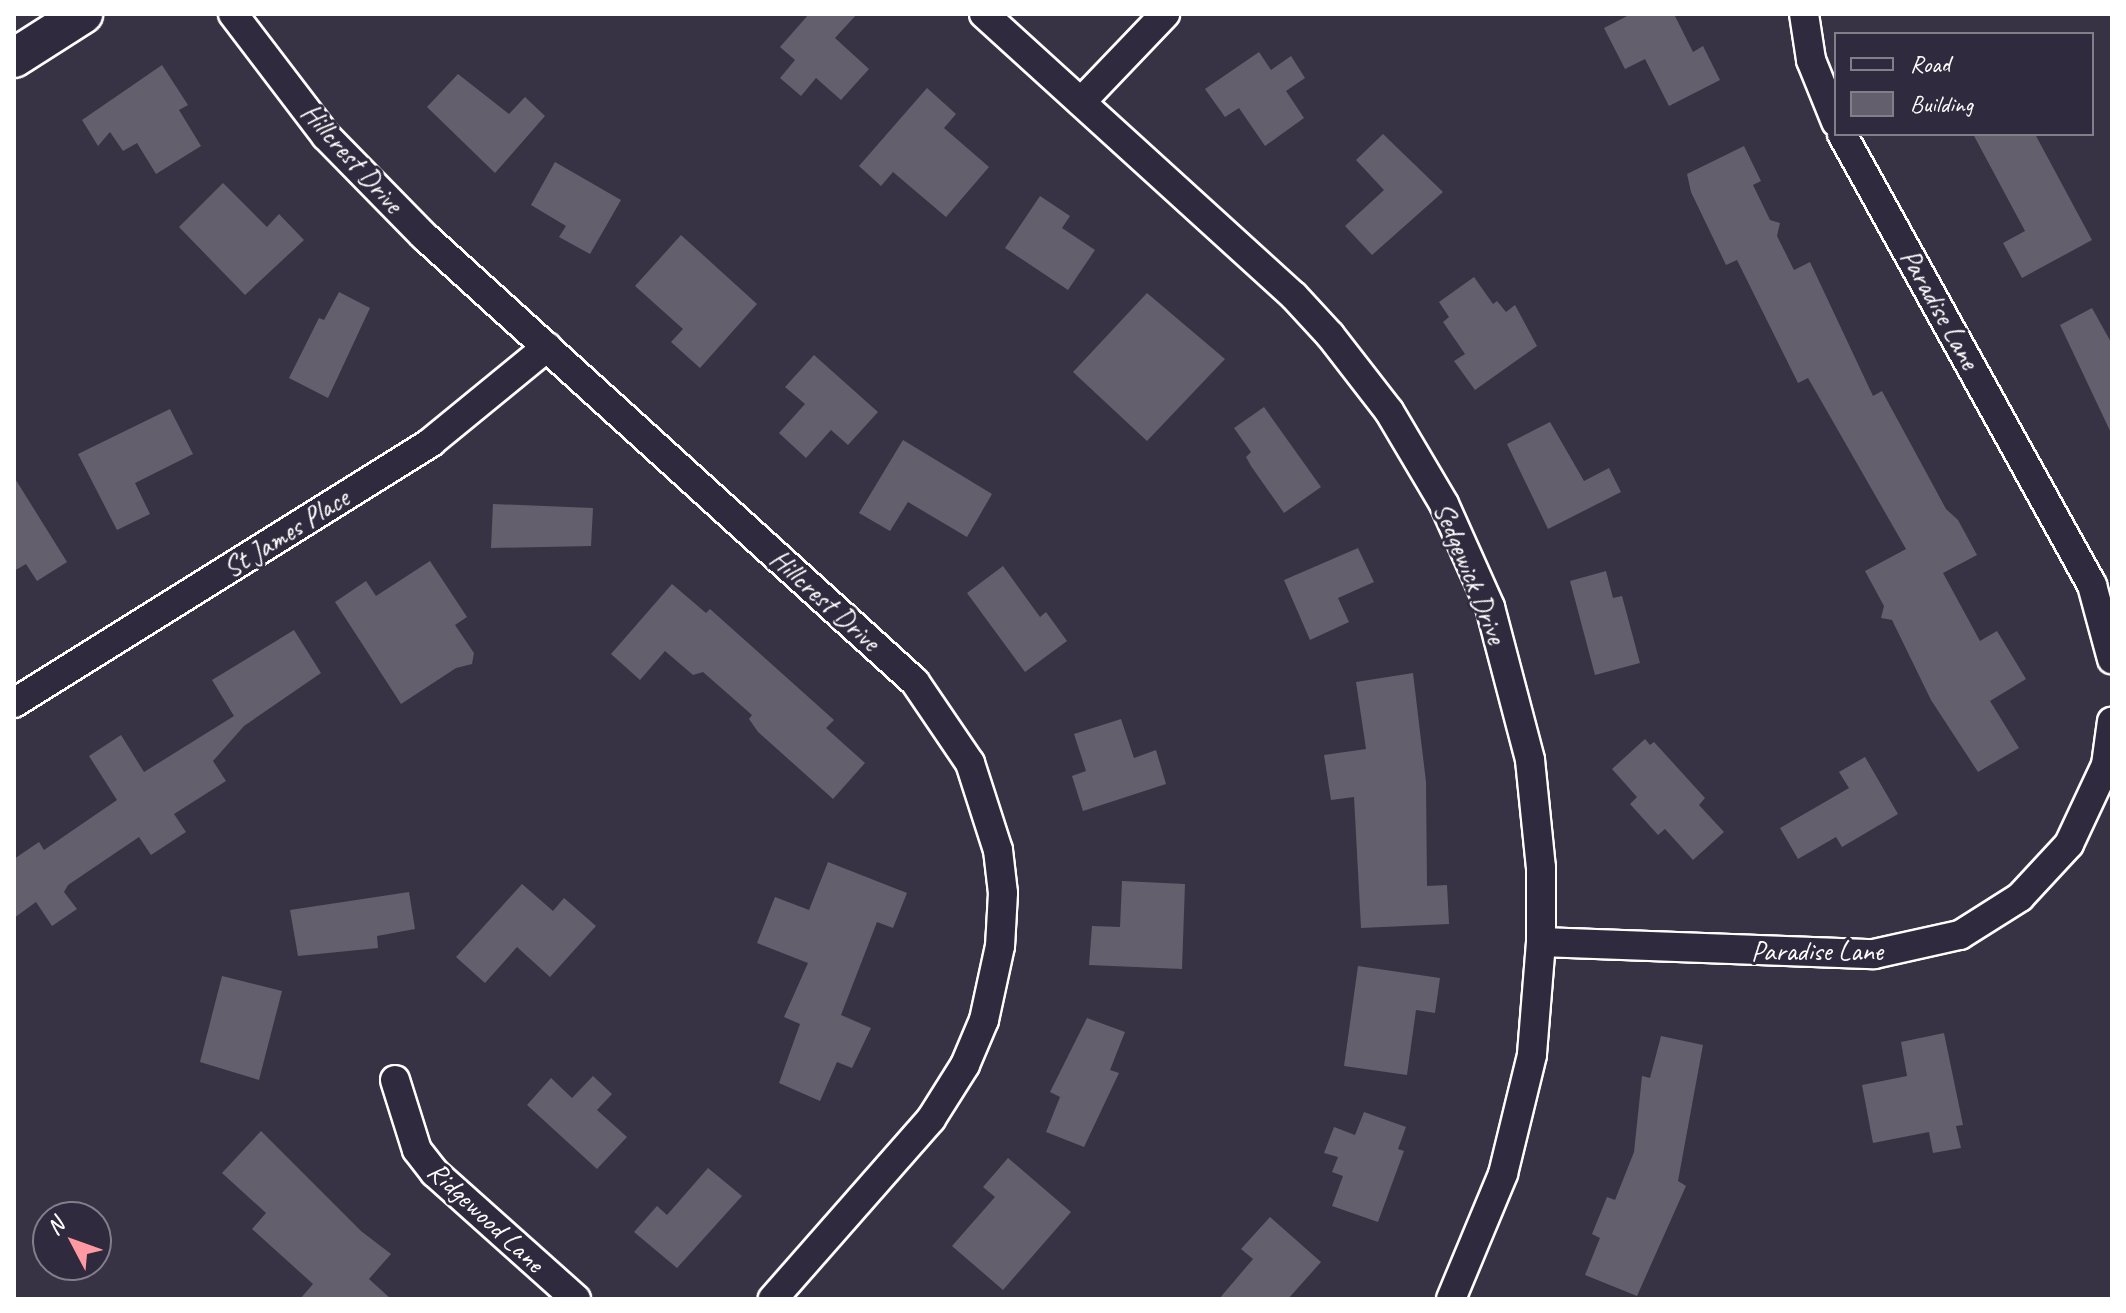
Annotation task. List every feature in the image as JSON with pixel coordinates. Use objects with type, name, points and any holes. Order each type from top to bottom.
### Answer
[{"type":"street","points":[[14,58],[83,14]]},
{"type":"street","name":"Hillcrest Drive","points":[[233,14],[326,136],[424,236],[915,682],[970,763],[998,850],[1003,893],[1000,946],[984,1020],[965,1065],[931,1119],[773,1299]]},
{"type":"street","name":"Sedgewick Drive","points":[[984,14],[1321,325],[1389,411],[1444,504],[1490,607],[1521,717],[1541,868],[1541,942],[1532,1055],[1503,1174],[1451,1299]]},
{"type":"street","points":[[1081,102],[1165,14]]},
{"type":"street","points":[[1804,14],[1811,60],[1834,117]]},
{"type":"street","name":"Paradise Lane","points":[[1843,136],[2092,585],[2112,659]]},
{"type":"street","name":"St James Place","points":[[14,703],[431,442],[547,347]]},
{"type":"street","name":"Paradise Lane","points":[[1541,942],[1874,954],[1960,935],[2020,897],[2069,844],[2106,765],[2112,721]]},
{"type":"street","name":"Ridgewood Lane","points":[[395,1080],[417,1150],[435,1173],[576,1299]]},
{"type":"building","points":[[809,14],[857,14],[835,38],[869,69],[841,100],[816,78],[801,96],[780,78],[795,60],[780,47]]},
{"type":"building","points":[[1631,14],[1674,14],[1693,52],[1703,46],[1720,80],[1669,106],[1645,59],[1625,69],[1604,28]]},
{"type":"building","points":[[1259,52],[1271,70],[1291,56],[1305,78],[1286,91],[1304,118],[1265,146],[1239,108],[1225,117],[1205,89]]},
{"type":"building","points":[[162,65],[188,105],[179,110],[201,146],[156,174],[137,143],[123,151],[110,132],[98,146],[82,120]]},
{"type":"building","points":[[458,74],[509,114],[525,97],[545,116],[495,173],[427,107]]},
{"type":"building","points":[[927,88],[956,114],[944,128],[989,167],[946,217],[893,172],[881,186],[859,166]]},
{"type":"building","points":[[1383,134],[1443,192],[1372,255],[1345,226],[1384,190],[1356,160]]},
{"type":"building","points":[[1974,136],[2036,136],[2092,240],[2022,278],[2003,243],[2025,231]]},
{"type":"building","points":[[1744,146],[1761,181],[1753,185],[1770,220],[1780,223],[1777,236],[1794,270],[1810,262],[1873,396],[1882,391],[1946,509],[1958,520],[1977,555],[1943,573],[1980,641],[1997,631],[2026,679],[1990,701],[2019,748],[1978,772],[1931,700],[1892,620],[1881,618],[1884,606],[1865,571],[1906,549],[1808,378],[1798,383],[1737,260],[1726,265],[1691,192],[1687,174]]},
{"type":"building","points":[[555,162],[621,200],[590,254],[559,237],[566,226],[531,205]]},
{"type":"building","points":[[223,183],[267,227],[279,214],[304,240],[245,295],[179,227]]},
{"type":"building","points":[[1040,196],[1070,216],[1062,228],[1095,250],[1068,290],[1005,248]]},
{"type":"building","points":[[681,235],[757,304],[700,368],[671,342],[683,329],[635,286]]},
{"type":"building","points":[[1474,277],[1493,304],[1497,301],[1506,312],[1515,305],[1537,346],[1475,390],[1454,361],[1465,354],[1443,322],[1449,317],[1439,302]]},
{"type":"building","points":[[339,292],[370,308],[328,398],[289,378],[319,318],[324,320]]},
{"type":"building","points":[[1147,293],[1225,359],[1147,441],[1073,372]]},
{"type":"building","points":[[2092,308],[2112,344],[2112,435],[2060,325]]},
{"type":"building","points":[[814,355],[878,412],[848,445],[831,430],[806,458],[779,433],[805,404],[785,387]]},
{"type":"building","points":[[1264,407],[1321,487],[1284,513],[1251,466],[1246,457],[1251,452],[1234,428]]},
{"type":"building","points":[[170,409],[193,454],[135,483],[150,514],[117,530],[78,454]]},
{"type":"building","points":[[1550,422],[1584,481],[1609,468],[1621,492],[1548,529],[1507,444]]},
{"type":"building","points":[[903,440],[992,494],[967,537],[908,502],[890,531],[859,513]]},
{"type":"building","points":[[14,477],[67,562],[37,581],[26,564],[14,571]]},
{"type":"building","points":[[493,504],[593,508],[591,546],[491,548]]},
{"type":"building","points":[[1358,548],[1374,582],[1338,598],[1349,622],[1310,640],[1284,580]]},
{"type":"building","points":[[430,561],[467,617],[455,625],[474,653],[472,664],[456,668],[401,704],[335,602],[366,581],[376,596]]},
{"type":"building","points":[[1003,566],[1040,617],[1046,612],[1067,641],[1025,672],[967,593]]},
{"type":"building","points":[[1606,571],[1613,598],[1622,596],[1640,663],[1595,675],[1570,581]]},
{"type":"building","points":[[672,584],[706,613],[710,609],[834,720],[826,728],[865,763],[833,799],[758,732],[749,719],[752,715],[703,672],[693,675],[665,651],[640,680],[611,654]]},
{"type":"building","points":[[294,630],[321,673],[244,726],[213,761],[226,781],[174,814],[186,832],[151,855],[139,837],[68,885],[64,892],[77,909],[52,926],[36,902],[14,918],[14,859],[39,842],[44,850],[117,800],[89,756],[121,735],[144,772],[234,716],[212,680]]},
{"type":"building","points":[[1413,673],[1426,782],[1427,886],[1447,885],[1449,924],[1361,928],[1354,797],[1331,800],[1324,755],[1366,749],[1356,682]]},
{"type":"building","points":[[1121,719],[1134,758],[1156,750],[1166,784],[1083,811],[1072,776],[1086,771],[1074,734]]},
{"type":"building","points":[[1645,739],[1650,745],[1654,742],[1705,798],[1699,805],[1724,832],[1693,860],[1665,829],[1658,835],[1630,804],[1637,797],[1612,769]]},
{"type":"building","points":[[1865,757],[1898,814],[1842,847],[1836,837],[1798,859],[1780,828],[1849,788],[1839,772]]},
{"type":"building","points":[[828,862],[907,893],[893,928],[877,922],[841,1015],[871,1028],[852,1068],[837,1062],[820,1101],[779,1083],[800,1024],[784,1017],[808,963],[757,943],[775,897],[809,910]]},
{"type":"building","points":[[1122,881],[1185,884],[1182,969],[1089,965],[1092,926],[1120,927]]},
{"type":"building","points":[[522,884],[553,911],[564,898],[596,926],[550,977],[517,947],[485,983],[456,957]]},
{"type":"building","points":[[409,892],[415,929],[377,936],[378,948],[298,956],[290,910]]},
{"type":"building","points":[[1358,966],[1440,978],[1435,1013],[1416,1010],[1407,1075],[1344,1066]]},
{"type":"building","points":[[222,976],[282,991],[259,1080],[200,1062]]},
{"type":"building","points":[[1087,1018],[1125,1032],[1110,1070],[1119,1073],[1084,1147],[1046,1132],[1060,1097],[1050,1092]]},
{"type":"building","points":[[1944,1033],[1963,1125],[1956,1126],[1961,1148],[1933,1153],[1929,1132],[1873,1143],[1862,1085],[1907,1076],[1901,1042]]},
{"type":"building","points":[[1661,1036],[1703,1045],[1678,1181],[1686,1186],[1637,1296],[1585,1275],[1600,1238],[1592,1234],[1607,1197],[1615,1200],[1634,1152],[1642,1076],[1650,1078]]},
{"type":"building","points":[[593,1076],[612,1094],[597,1110],[627,1137],[597,1169],[527,1105],[551,1078],[572,1098]]},
{"type":"building","points":[[1364,1112],[1406,1127],[1398,1149],[1404,1151],[1378,1222],[1332,1206],[1343,1176],[1332,1172],[1338,1157],[1324,1153],[1334,1127],[1355,1135]]},
{"type":"building","points":[[261,1131],[361,1231],[391,1254],[369,1279],[391,1299],[300,1299],[313,1284],[252,1229],[266,1213],[222,1173]]},
{"type":"building","points":[[1008,1158],[1071,1212],[1003,1290],[952,1246],[995,1197],[983,1187]]},
{"type":"building","points":[[708,1168],[742,1196],[677,1268],[634,1232],[657,1206],[667,1215]]},
{"type":"building","points":[[1270,1217],[1321,1262],[1288,1299],[1219,1299],[1253,1259],[1241,1249]]}]
